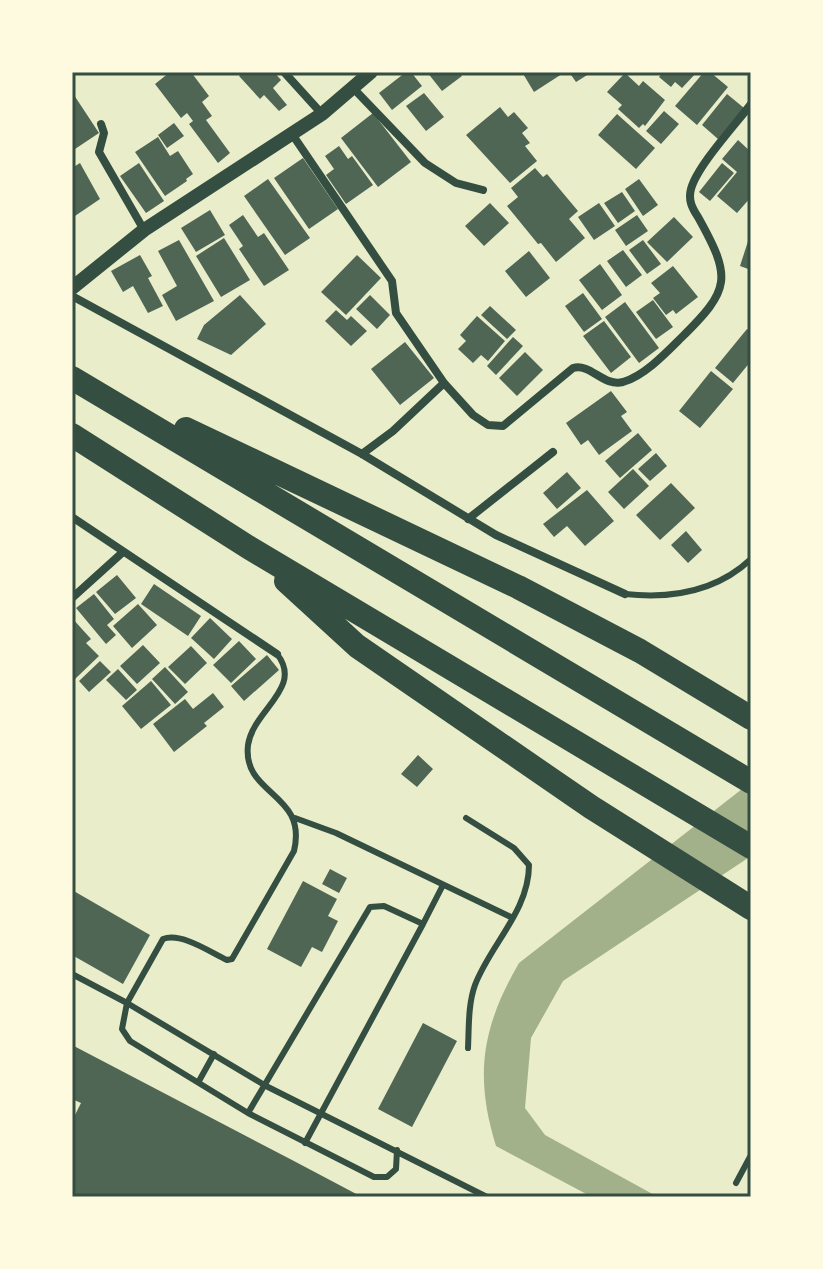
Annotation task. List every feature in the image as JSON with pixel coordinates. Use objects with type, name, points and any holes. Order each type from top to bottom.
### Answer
[{"type":"highway","points":[[72,377],[518,587],[640,651],[746,715]]},
{"type":"highway","points":[[72,377],[751,782]]},
{"type":"highway","points":[[72,435],[248,547],[751,847]]},
{"type":"highway","points":[[248,547],[357,646],[591,807],[751,908]]},
{"type":"street","points":[[284,72],[322,114]]},
{"type":"street","points":[[72,288],[144,230],[322,114],[371,72]]},
{"type":"street","points":[[353,88],[425,163],[456,183],[483,190]]},
{"type":"street","points":[[292,134],[392,281],[396,313],[444,383],[473,415],[496,428],[510,421],[573,368],[584,367],[605,380],[619,383],[637,375],[675,344],[716,301],[722,279],[714,246],[692,208],[691,188],[751,104]]},
{"type":"street","points":[[101,124],[104,133],[99,152],[144,230]]},
{"type":"street","points":[[72,296],[362,454],[509,542],[625,594]]},
{"type":"street","points":[[362,454],[393,431],[444,383]]},
{"type":"street","points":[[468,519],[553,452]]},
{"type":"street","points":[[72,517],[277,654]]},
{"type":"street","points":[[72,598],[123,552]]},
{"type":"lane","points":[[625,594],[662,596],[701,589],[734,574],[751,559]]},
{"type":"lane","points":[[277,654],[287,672],[285,682],[258,721],[248,745],[250,766],[256,777],[295,818],[336,833],[513,918]]},
{"type":"lane","points":[[295,818],[297,836],[294,851],[234,957],[227,960],[171,936],[163,939],[127,1003],[121,1022],[125,1037],[248,1113],[374,1177],[387,1177],[396,1169],[397,1150]]},
{"type":"lane","points":[[466,818],[514,848],[526,860],[529,873],[513,918],[475,983],[471,997],[468,1048]]},
{"type":"lane","points":[[305,1143],[443,885]]},
{"type":"lane","points":[[248,1113],[370,907],[384,906],[423,924]]},
{"type":"lane","points":[[72,974],[266,1086],[487,1197]]},
{"type":"lane","points":[[199,1081],[214,1054]]},
{"type":"lane","points":[[736,1183],[751,1155]]},
{"type":"shaded area","points":[[751,782],[751,856],[563,981],[531,1038],[525,1108],[545,1135],[658,1197],[592,1197],[496,1146],[485,1096],[485,1052],[497,1009],[519,963]]},
{"type":"building","points":[[170,72],[191,72],[209,96],[202,102],[212,116],[206,120],[230,153],[218,163],[189,124],[193,121],[187,113],[181,118],[155,84]]},
{"type":"building","points":[[244,72],[274,72],[281,80],[273,88],[287,105],[279,111],[264,95],[260,99],[239,76]]},
{"type":"building","points":[[406,72],[411,72],[422,86],[392,110],[379,93]]},
{"type":"building","points":[[427,72],[459,72],[462,76],[442,91]]},
{"type":"building","points":[[522,72],[565,72],[534,92]]},
{"type":"building","points":[[569,72],[592,72],[576,82]]},
{"type":"building","points":[[663,72],[697,72],[682,88],[675,82],[671,87],[659,77]]},
{"type":"building","points":[[704,72],[710,72],[728,87],[697,125],[675,106]]},
{"type":"building","points":[[625,73],[639,86],[643,81],[665,100],[645,126],[643,124],[639,128],[618,109],[622,105],[607,92]]},
{"type":"building","points":[[72,92],[99,133],[72,151]]},
{"type":"building","points":[[424,93],[444,117],[426,131],[406,106]]},
{"type":"building","points":[[727,94],[744,108],[718,139],[702,125]]},
{"type":"building","points":[[500,107],[508,117],[514,112],[528,128],[522,133],[530,143],[525,146],[537,161],[510,183],[466,135]]},
{"type":"building","points":[[664,111],[679,124],[661,144],[646,131]]},
{"type":"building","points":[[373,113],[411,162],[378,187],[341,138]]},
{"type":"building","points":[[617,114],[655,148],[636,169],[598,135]]},
{"type":"building","points":[[174,123],[184,136],[167,148],[158,135]]},
{"type":"building","points":[[158,137],[170,156],[178,151],[193,174],[165,196],[135,152]]},
{"type":"building","points":[[738,140],[751,152],[751,197],[737,213],[717,196],[737,172],[722,159]]},
{"type":"building","points":[[339,146],[348,159],[352,156],[373,185],[346,204],[326,175],[334,169],[325,156]]},
{"type":"building","points":[[303,158],[338,209],[309,229],[274,178]]},
{"type":"building","points":[[80,163],[100,199],[72,218],[72,168]]},
{"type":"building","points":[[139,163],[164,201],[146,213],[120,176]]},
{"type":"building","points":[[722,163],[734,173],[710,201],[699,192]]},
{"type":"building","points":[[535,168],[543,177],[547,174],[578,211],[569,219],[585,238],[556,262],[507,206],[518,197],[511,188]]},
{"type":"building","points":[[268,179],[310,238],[285,255],[244,196]]},
{"type":"building","points":[[639,179],[658,205],[643,216],[625,189]]},
{"type":"building","points":[[622,192],[635,211],[618,223],[604,203]]},
{"type":"building","points":[[490,203],[509,223],[484,246],[465,226]]},
{"type":"building","points":[[599,203],[615,226],[594,240],[578,217]]},
{"type":"building","points":[[210,210],[225,235],[196,252],[181,228]]},
{"type":"building","points":[[243,215],[258,237],[264,233],[289,270],[264,286],[239,249],[243,246],[229,225]]},
{"type":"building","points":[[637,215],[648,231],[626,246],[615,230]]},
{"type":"building","points":[[674,217],[693,237],[667,262],[647,242]]},
{"type":"building","points":[[751,232],[751,270],[740,266]]},
{"type":"building","points":[[224,238],[250,280],[221,297],[196,256]]},
{"type":"building","points":[[179,240],[214,301],[176,321],[162,295],[177,286],[158,251]]},
{"type":"building","points":[[643,240],[661,264],[647,274],[629,250]]},
{"type":"building","points":[[623,250],[642,275],[626,287],[607,261]]},
{"type":"building","points":[[529,251],[550,278],[526,297],[505,271]]},
{"type":"building","points":[[140,255],[163,306],[148,313],[133,286],[123,292],[111,271]]},
{"type":"building","points":[[357,255],[381,278],[346,315],[321,292]]},
{"type":"building","points":[[600,264],[622,295],[602,310],[579,280]]},
{"type":"building","points":[[673,266],[698,297],[676,314],[673,310],[666,315],[653,298],[660,293],[651,283]]},
{"type":"building","points":[[583,293],[602,319],[584,332],[565,306]]},
{"type":"building","points":[[240,295],[266,324],[231,355],[197,339],[204,325]]},
{"type":"building","points":[[370,295],[390,315],[377,329],[356,309]]},
{"type":"building","points":[[653,300],[673,327],[656,339],[636,312]]},
{"type":"building","points":[[625,302],[659,348],[639,363],[605,317]]},
{"type":"building","points":[[490,306],[516,330],[507,339],[481,315]]},
{"type":"building","points":[[336,310],[347,320],[351,316],[367,331],[351,346],[325,321]]},
{"type":"building","points":[[477,316],[505,341],[488,361],[481,355],[473,363],[458,349],[466,341],[460,335]]},
{"type":"building","points":[[604,321],[631,357],[611,373],[583,336]]},
{"type":"building","points":[[747,329],[751,332],[751,361],[733,383],[715,368]]},
{"type":"building","points":[[513,337],[523,346],[496,375],[487,366]]},
{"type":"building","points":[[405,342],[434,378],[400,405],[371,369]]},
{"type":"building","points":[[525,352],[543,370],[517,396],[499,378]]},
{"type":"building","points":[[711,371],[733,389],[700,428],[679,411]]},
{"type":"building","points":[[611,391],[627,412],[621,416],[632,431],[599,455],[588,440],[581,445],[566,423]]},
{"type":"building","points":[[638,433],[652,450],[620,478],[605,461]]},
{"type":"building","points":[[656,453],[667,466],[650,481],[638,469]]},
{"type":"building","points":[[633,469],[649,486],[624,509],[608,492]]},
{"type":"building","points":[[567,472],[581,488],[557,509],[543,493]]},
{"type":"building","points":[[671,483],[695,508],[660,540],[636,515]]},
{"type":"building","points":[[587,490],[614,521],[585,546],[567,526],[554,537],[543,524]]},
{"type":"building","points":[[686,531],[702,550],[688,563],[671,545]]},
{"type":"building","points":[[117,575],[136,598],[115,614],[96,592]]},
{"type":"building","points":[[154,584],[201,616],[188,636],[141,604]]},
{"type":"building","points":[[94,594],[114,619],[107,625],[116,635],[106,644],[76,608]]},
{"type":"building","points":[[138,604],[157,625],[132,648],[113,626]]},
{"type":"building","points":[[72,618],[91,639],[86,643],[99,656],[75,679],[72,677]]},
{"type":"building","points":[[210,618],[232,639],[214,659],[191,638]]},
{"type":"building","points":[[239,641],[256,659],[231,683],[213,665]]},
{"type":"building","points":[[143,645],[160,663],[137,684],[120,666]]},
{"type":"building","points":[[191,646],[207,663],[185,684],[168,667]]},
{"type":"building","points":[[267,655],[279,670],[244,701],[231,686]]},
{"type":"building","points":[[100,661],[111,672],[89,692],[79,681]]},
{"type":"building","points":[[165,667],[188,692],[175,704],[152,679]]},
{"type":"building","points":[[118,669],[137,690],[126,700],[106,680]]},
{"type":"building","points":[[151,681],[171,705],[141,729],[122,706]]},
{"type":"building","points":[[213,693],[224,707],[204,723],[207,726],[174,752],[153,724],[185,699],[193,709]]},
{"type":"building","points":[[418,755],[433,769],[417,787],[401,774]]},
{"type":"building","points":[[330,869],[347,878],[339,893],[322,884]]},
{"type":"building","points":[[303,881],[337,899],[328,916],[338,921],[322,952],[312,947],[301,967],[267,949]]},
{"type":"building","points":[[72,890],[150,935],[123,984],[72,955]]},
{"type":"building","points":[[423,1023],[457,1041],[412,1127],[378,1109]]},
{"type":"building","points":[[72,1045],[362,1197],[72,1197],[72,1121],[81,1103],[72,1099]]}]
